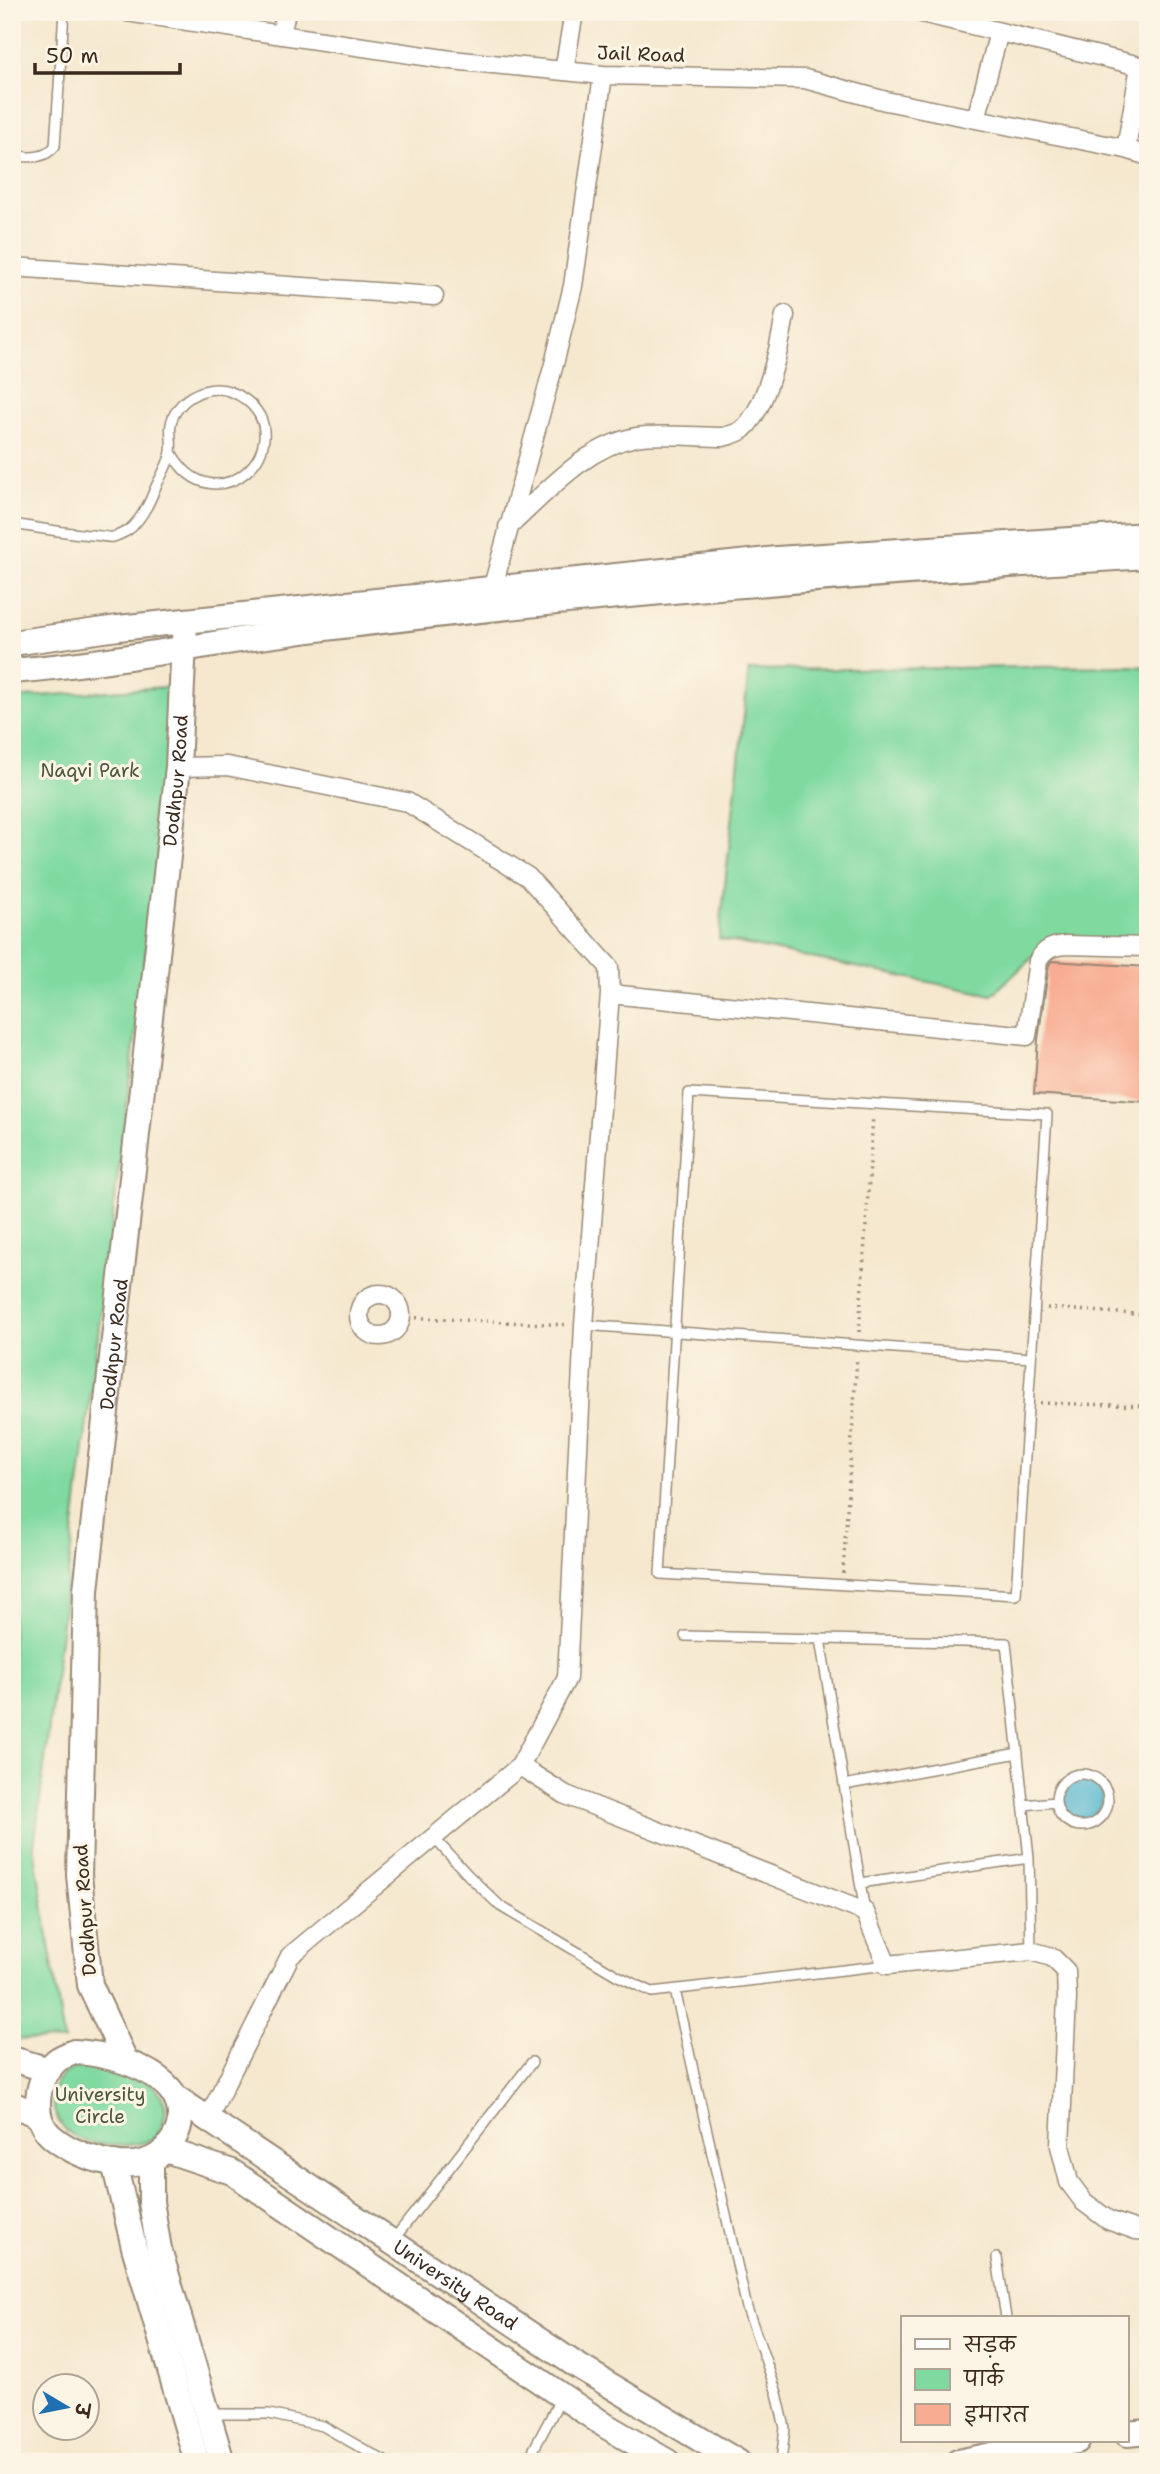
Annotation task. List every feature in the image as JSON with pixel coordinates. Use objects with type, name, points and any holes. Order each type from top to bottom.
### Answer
[{"type":"main road","points":[[12,671],[80,665],[777,559],[1148,535]]},
{"type":"main road","points":[[12,643],[185,621],[1148,556]]},
{"type":"main road","name":"Dodhpur Road","points":[[126,2062],[90,1985],[79,1875],[86,1590],[178,767],[185,621]]},
{"type":"main road","points":[[222,2462],[159,2249],[151,2202],[159,2155],[179,2128],[181,2113],[178,2099],[166,2084],[146,2070],[89,2052],[74,2052],[55,2062],[38,2096],[39,2116],[48,2133],[74,2152],[100,2161],[131,2164],[159,2155],[233,2172],[606,2426],[668,2462]]},
{"type":"main road","points":[[12,2059],[49,2070]]},
{"type":"main road","name":"University Road","points":[[178,2099],[573,2363],[738,2462]]},
{"type":"main road","points":[[12,2104],[39,2116]]},
{"type":"main road","points":[[114,2162],[134,2248],[197,2462]]},
{"type":"main road","points":[[1128,2434],[1148,2432]]},
{"type":"main road","points":[[958,2462],[1030,2444],[1061,2442]]},
{"type":"street","name":"Jail Road","points":[[127,12],[451,60],[603,75],[805,79],[886,101],[1126,149],[1148,156]]},
{"type":"street","points":[[281,34],[285,12]]},
{"type":"street","points":[[564,71],[574,12]]},
{"type":"street","points":[[918,12],[1144,67],[1126,149]]},
{"type":"street","points":[[976,119],[999,32]]},
{"type":"street","points":[[490,601],[573,286],[603,75]]},
{"type":"street","points":[[12,267],[434,296]]},
{"type":"street","points":[[508,527],[586,458],[608,446],[637,437],[723,437],[736,434],[746,427],[766,389],[780,348],[785,315]]},
{"type":"street","points":[[178,767],[228,766],[407,802],[528,877],[609,967],[610,994],[584,1325],[567,1678],[520,1766],[290,1956],[207,2120]]},
{"type":"street","points":[[610,994],[1027,1037],[1038,961],[1044,952],[1054,946],[1066,945],[1148,947]]},
{"type":"street","points":[[520,1766],[566,1796],[865,1912],[887,1965],[1031,1951],[1052,1957],[1066,1971],[1068,1998],[1060,2146],[1069,2182],[1084,2202],[1108,2220],[1136,2231],[1148,2231]]},
{"type":"lane","points":[[12,156],[38,156],[49,153],[55,146],[64,12]]},
{"type":"lane","points":[[12,524],[113,537],[131,529],[147,508],[171,452],[169,433],[173,415],[185,400],[201,391],[220,388],[238,393],[253,405],[262,421],[264,440],[259,458],[248,473],[232,482],[213,484],[195,480],[180,468],[171,452]]},
{"type":"lane","points":[[688,1093],[1047,1114],[1034,1308],[1016,1595],[660,1574],[688,1093]]},
{"type":"lane","points":[[584,1325],[1031,1358]]},
{"type":"lane","points":[[685,1636],[1006,1643],[1029,1858],[1031,1951]]},
{"type":"lane","points":[[820,1639],[865,1912]]},
{"type":"lane","points":[[844,1785],[1018,1753]]},
{"type":"lane","points":[[1080,1774],[1099,1780],[1108,1798],[1107,1808],[1102,1816],[1094,1823],[1084,1826],[1066,1820],[1059,1812],[1056,1802],[1062,1783],[1080,1774]]},
{"type":"lane","points":[[1023,1805],[1056,1802]]},
{"type":"lane","points":[[434,1838],[500,1906],[618,1976],[652,1992],[887,1965]]},
{"type":"lane","points":[[860,1883],[1029,1858]]},
{"type":"lane","points":[[675,1990],[747,2308],[777,2393],[785,2428],[781,2462]]},
{"type":"lane","points":[[393,2241],[532,2062]]},
{"type":"lane","points":[[997,2258],[1006,2316]]},
{"type":"lane","points":[[527,2462],[562,2396]]},
{"type":"lane","points":[[208,2414],[269,2414],[323,2426],[386,2462]]},
{"type":"path","points":[[1034,1308],[1148,1315]]},
{"type":"path","points":[[402,1317],[584,1325]]},
{"type":"path","points":[[1027,1403],[1148,1406]]},
{"type":"green space","points":[[1148,667],[1148,945],[1050,941],[992,995],[719,939],[749,670]]},
{"type":"green space","name":"Naqvi Park","points":[[179,686],[34,1847],[64,2041],[12,2039],[12,698]]},
{"type":"green space","name":"University Circle","points":[[100,2065],[142,2080],[158,2091],[163,2098],[165,2112],[162,2126],[154,2139],[124,2145],[89,2142],[71,2134],[58,2120],[54,2111],[53,2094],[60,2077],[72,2069]]},
{"type":"water","points":[[1081,1776],[1096,1782],[1102,1797],[1096,1812],[1081,1818],[1066,1812],[1060,1797],[1066,1782]]},
{"type":"building","points":[[1052,961],[1148,967],[1148,1102],[1034,1094],[1038,1039],[1049,965]]}]
